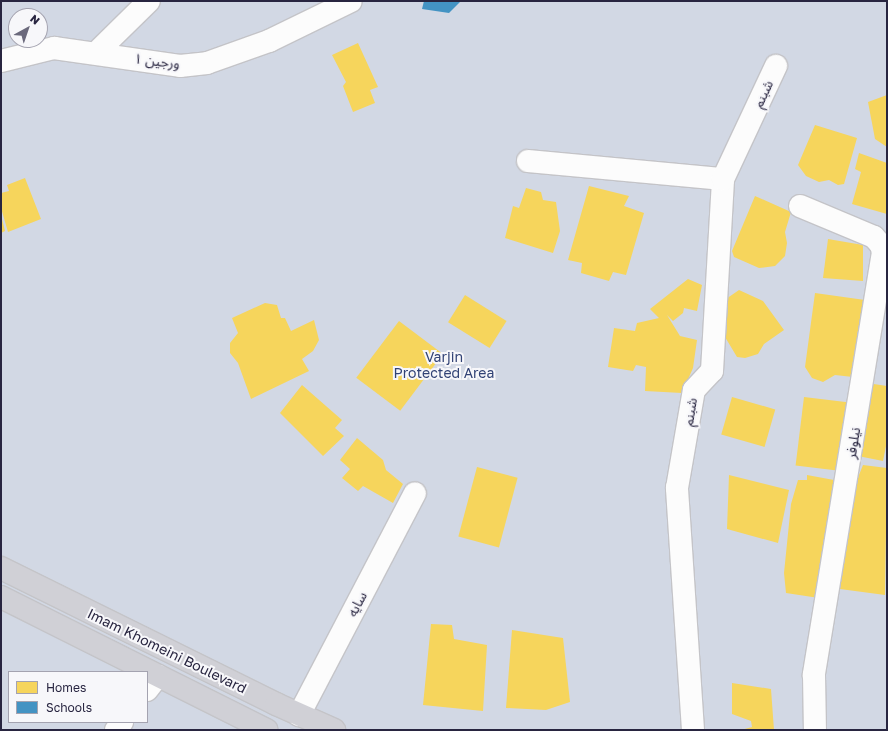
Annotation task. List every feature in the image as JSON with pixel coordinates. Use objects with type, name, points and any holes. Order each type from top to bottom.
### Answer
[{"type":"main road","name":"Imam Khomeini Boulevard","points":[[1,568],[299,715],[334,730]]},
{"type":"main road","name":"Imam Khomeini Boulevard","points":[[1,597],[131,671]]},
{"type":"main road","name":"Imam Khomeini Boulevard","points":[[152,683],[262,729]]},
{"type":"street","points":[[96,53],[149,1]]},
{"type":"street","name":"ورجین ۱","points":[[1,61],[54,48],[180,66],[207,63],[269,42],[351,1]]},
{"type":"street","name":"شبنم","points":[[693,730],[678,488],[694,390],[712,371],[723,179],[776,66]]},
{"type":"street","points":[[528,162],[723,179]]},
{"type":"street","name":"نیلوفر","points":[[800,206],[874,237],[881,245],[883,252],[814,675],[815,730]]},
{"type":"street","name":"سایه","points":[[299,715],[415,493]]},
{"type":"green space","name":"Varjin Protected Area","points":[[1,1],[887,1],[887,730],[1,730]]},
{"type":"building: Homes","points":[[358,43],[378,87],[370,90],[375,103],[353,112],[343,86],[346,82],[332,55]]},
{"type":"building: Homes","points":[[887,95],[887,147],[875,139],[868,102]]},
{"type":"building: Homes","points":[[815,125],[857,138],[844,184],[838,185],[829,180],[819,182],[806,176],[798,165]]},
{"type":"building: Homes","points":[[859,153],[887,163],[887,214],[852,204],[861,172],[855,169]]},
{"type":"building: Homes","points":[[25,178],[41,219],[8,232],[1,208],[1,193],[9,191],[7,185]]},
{"type":"building: Homes","points":[[589,186],[629,196],[624,206],[644,213],[626,275],[613,272],[609,281],[581,273],[582,263],[568,260]]},
{"type":"building: Homes","points":[[526,188],[541,192],[543,200],[556,202],[560,231],[553,253],[505,238],[513,206],[519,208]]},
{"type":"building: Homes","points":[[755,196],[791,212],[785,232],[787,243],[785,256],[775,266],[759,268],[734,257],[732,251]]},
{"type":"building: Homes","points":[[1,215],[5,231],[1,233]]},
{"type":"building: Homes","points":[[828,239],[863,245],[863,281],[823,278]]},
{"type":"building: Homes","points":[[688,279],[702,285],[697,311],[684,308],[683,313],[673,321],[667,315],[680,336],[697,340],[693,368],[682,393],[645,391],[646,367],[636,365],[633,371],[608,367],[614,328],[635,331],[637,323],[659,318],[650,309]]},
{"type":"building: Homes","points":[[739,290],[763,301],[784,330],[764,344],[758,354],[745,358],[737,357],[725,337],[719,317],[726,299]]},
{"type":"building: Homes","points":[[815,293],[865,300],[853,377],[835,375],[823,382],[812,378],[805,367]]},
{"type":"building: Homes","points":[[465,295],[507,321],[490,348],[448,322]]},
{"type":"building: Homes","points":[[265,303],[277,305],[281,318],[285,318],[291,331],[314,320],[319,340],[313,351],[302,359],[309,371],[251,399],[238,363],[230,353],[230,343],[238,333],[232,318]]},
{"type":"building: Homes","points":[[399,321],[443,354],[400,411],[356,378]]},
{"type":"building: Homes","points":[[867,383],[887,386],[887,441],[883,461],[858,456]]},
{"type":"building: Homes","points":[[302,385],[342,420],[335,428],[344,436],[323,456],[280,413]]},
{"type":"building: Homes","points":[[732,397],[775,409],[765,447],[721,434]]},
{"type":"building: Homes","points":[[804,397],[850,403],[841,471],[796,465]]},
{"type":"building: Homes","points":[[357,438],[383,460],[386,470],[403,484],[393,503],[363,486],[358,491],[342,478],[350,469],[340,460]]},
{"type":"building: Homes","points":[[863,465],[887,468],[885,595],[840,589],[853,490]]},
{"type":"building: Homes","points":[[477,467],[518,478],[499,547],[458,537]]},
{"type":"building: Homes","points":[[729,475],[789,490],[778,543],[727,529]]},
{"type":"building: Homes","points":[[807,475],[834,480],[819,598],[786,593],[784,573],[791,504],[798,480],[807,480]]},
{"type":"building: Homes","points":[[431,624],[452,625],[454,639],[487,645],[483,711],[423,705]]},
{"type":"building: Homes","points":[[512,630],[563,638],[570,702],[546,710],[506,708]]},
{"type":"building: Homes","points":[[732,683],[771,689],[774,730],[741,730],[752,727],[751,721],[732,714]]},
{"type":"building: Schools","points":[[424,1],[461,1],[449,13],[422,9]]}]
